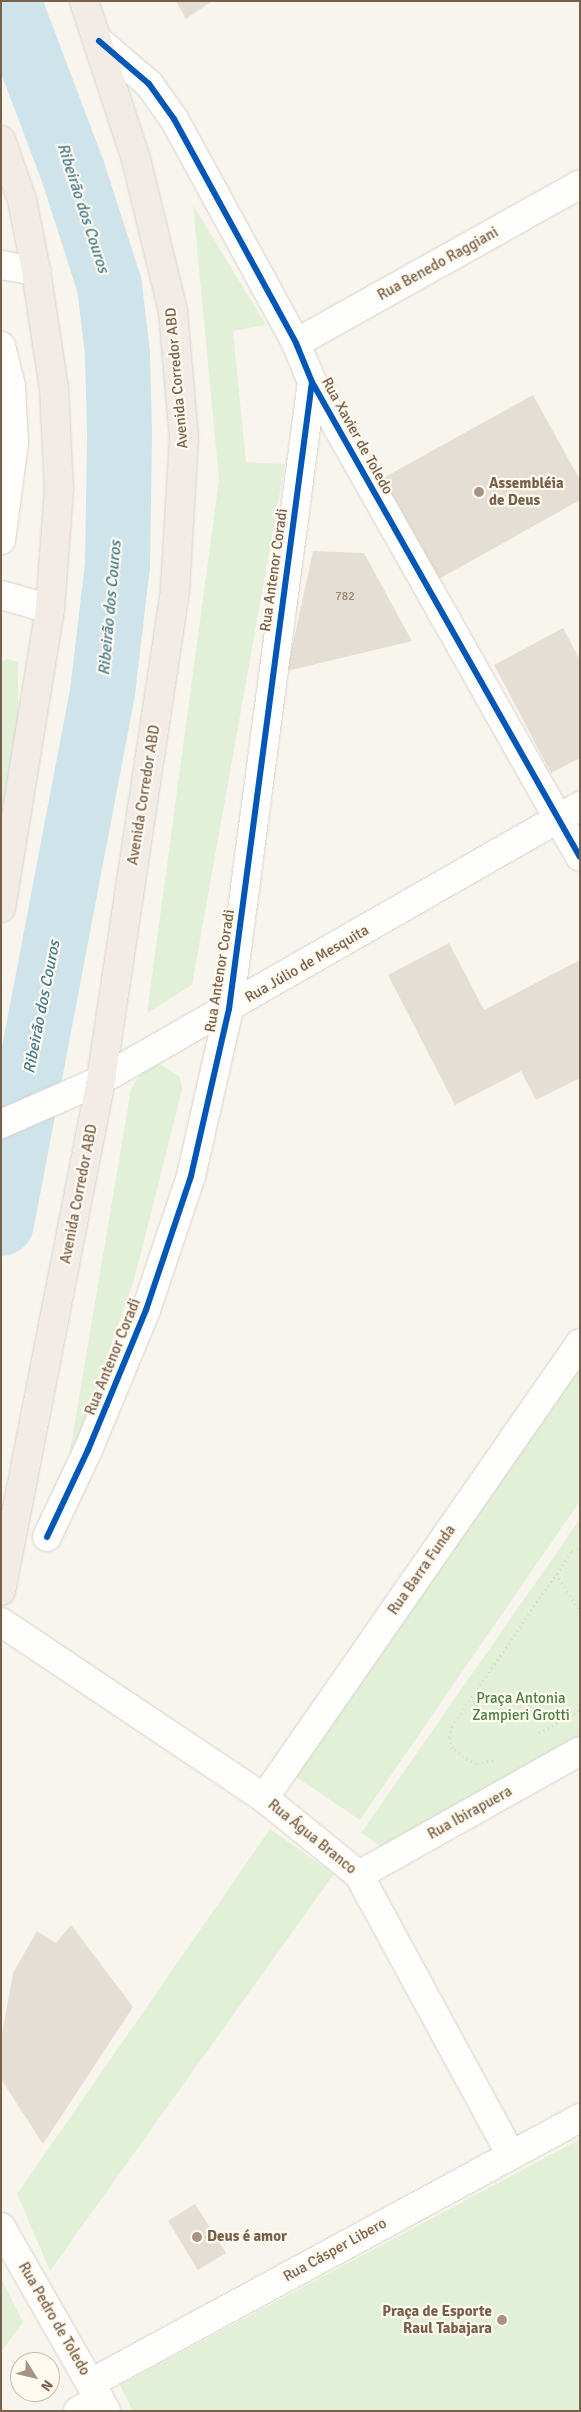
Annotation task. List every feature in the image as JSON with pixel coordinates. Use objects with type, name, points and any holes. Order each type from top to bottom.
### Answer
[{"type":"highway","name":"Avenida Corredor ABD","points":[[1,1591],[101,1080],[175,589],[184,438],[173,311],[136,159],[99,41],[84,1]]},
{"type":"highway","points":[[1,140],[22,200],[36,271],[54,388],[59,489],[50,609],[1,908]]},
{"type":"street","name":"Rua Xavier de Toledo","points":[[99,41],[149,84],[174,119],[296,343],[312,382],[569,812],[580,857]]},
{"type":"street","name":"Rua Benedo Raggiani","points":[[296,343],[580,184]]},
{"type":"street","points":[[1,265],[36,271]]},
{"type":"street","points":[[1,346],[10,386],[14,443],[1,540]]},
{"type":"street","name":"Rua Antenor Coradi","points":[[47,1537],[88,1450],[146,1310],[191,1176],[228,1010],[312,382]]},
{"type":"street","points":[[1,595],[50,609]]},
{"type":"street","name":"Rua Júlio de Mesquita","points":[[1,1124],[101,1080],[228,1010],[569,812]]},
{"type":"street","name":"Rua Barra Funda","points":[[264,1798],[580,1343]]},
{"type":"street","name":"Rua Água Branco","points":[[1,1622],[264,1798],[359,1875],[511,2155]]},
{"type":"street","name":"Rua Ibirapuera","points":[[359,1875],[580,1751]]},
{"type":"street","name":"Rua Cásper Libero","points":[[94,2401],[511,2155],[580,2118]]},
{"type":"street","name":"Rua Pedro de Toledo","points":[[1,2227],[94,2401]]},
{"type":"path","points":[[500,1756],[483,1763],[469,1761],[453,1748],[449,1737],[452,1726],[572,1551],[580,1547]]},
{"type":"path","points":[[556,1574],[580,1611]]},
{"type":"path","points":[[532,1737],[580,1710]]},
{"type":"green space","points":[[193,205],[266,325],[233,331],[246,462],[285,464],[192,985],[147,1013],[219,480]]},
{"type":"green space","points":[[7,659],[18,662],[18,720],[1,823],[1,662]]},
{"type":"green space","points":[[160,1064],[180,1077],[182,1090],[134,1280],[67,1469],[131,1089],[142,1071]]},
{"type":"green space","points":[[580,1350],[580,1501],[360,1820],[293,1775]]},
{"type":"green space","name":"Praça Antonia Zampieri Grotti","points":[[580,1519],[580,1741],[387,1850],[361,1833]]},
{"type":"green space","points":[[270,1829],[334,1874],[50,2271],[17,2194]]},
{"type":"green space","name":"Praça de Esporte Raul Tabajara","points":[[580,2139],[580,2411],[133,2411],[120,2385]]},
{"type":"green space","points":[[1,2278],[23,2322],[1,2352]]},
{"type":"building","points":[[176,1],[212,1],[186,19]]},
{"type":"building","name":"Assembléia de Deus","points":[[533,395],[580,480],[580,500],[430,584],[374,483]]},
{"type":"building","points":[[313,551],[364,553],[412,641],[287,671]]},
{"type":"building","points":[[563,628],[580,660],[580,758],[551,773],[494,665]]},
{"type":"building","points":[[449,943],[484,1010],[580,960],[580,1078],[536,1100],[521,1071],[455,1105],[388,975]]},
{"type":"building","points":[[71,1925],[133,2007],[43,2144],[1,2079],[1,2040],[13,1973],[37,1931],[56,1943]]},
{"type":"building","name":"Deus é amor","points":[[195,2204],[226,2253],[198,2270],[168,2221]]},
{"type":"waterway","name":"Ribeirão dos Couros","points":[[1,1223],[102,692],[117,565],[119,431],[117,353],[109,285],[72,170],[8,1]]},
{"type":"cycle path","points":[[99,41],[149,84],[174,119],[296,343],[312,382],[580,857]]},
{"type":"cycle path","points":[[47,1537],[88,1450],[146,1310],[191,1176],[229,1009],[312,382]]},
{"type":"place","name":"Assembléia de Deus","points":[[479,492]]},
{"type":"place","name":"Deus é amor","points":[[197,2237]]},
{"type":"place","name":"Praça de Esporte Raul Tabajara","points":[[502,2320]]}]
